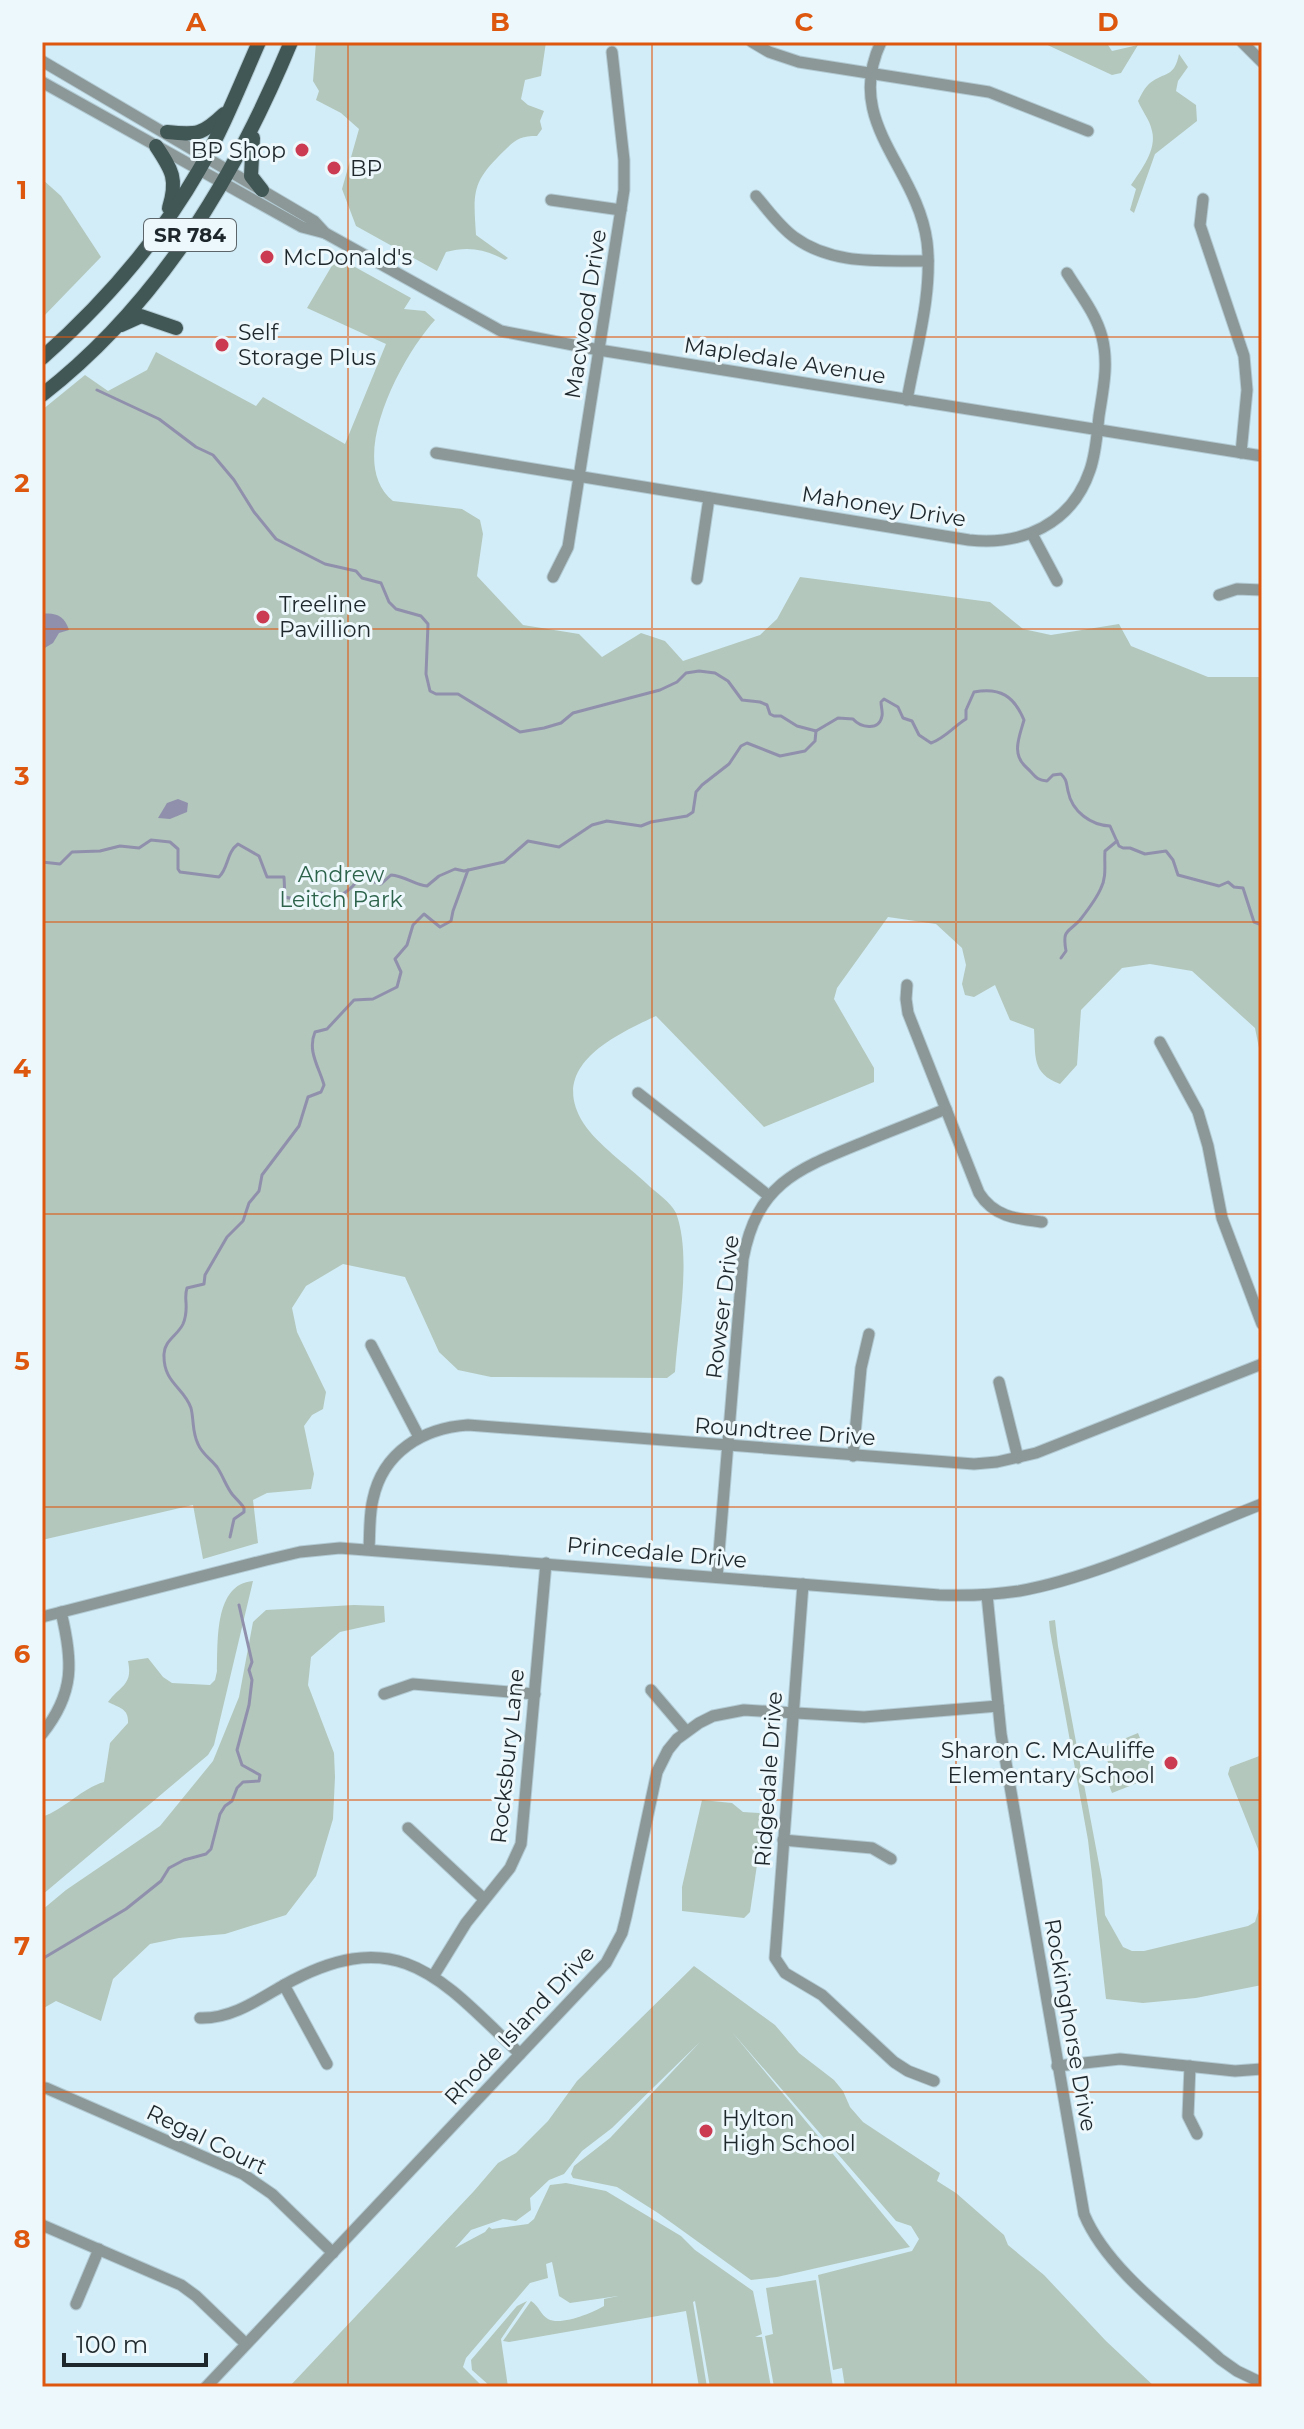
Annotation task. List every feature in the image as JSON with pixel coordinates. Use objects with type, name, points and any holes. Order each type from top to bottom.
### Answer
[{"type":"main road","name":"SR 784","points":[[42,358],[103,299],[165,223],[207,156],[259,42]]},
{"type":"main road","name":"SR 784","points":[[42,395],[114,329],[171,261],[227,177],[255,126],[291,42]]},
{"type":"main road","points":[[167,132],[203,132],[230,108]]},
{"type":"main road","points":[[255,126],[250,167],[252,179],[262,190]]},
{"type":"main road","points":[[156,146],[174,180],[165,223]]},
{"type":"main road","points":[[114,329],[141,316],[176,328]]},
{"type":"street","points":[[752,42],[789,60],[989,92],[1088,131]]},
{"type":"street","points":[[881,42],[870,73],[872,116],[917,203],[925,232],[928,261],[925,298],[907,400]]},
{"type":"street","points":[[1242,42],[1262,62]]},
{"type":"street","name":"Macwood Drive","points":[[553,577],[568,547],[621,210],[624,160],[612,52]]},
{"type":"street","name":"Mapledale Avenue","points":[[42,61],[207,156],[227,177],[308,230],[325,233]]},
{"type":"street","name":"Mapledale Avenue","points":[[42,82],[199,170],[262,190],[314,221],[325,233],[501,331],[599,350],[1262,456]]},
{"type":"street","points":[[756,196],[786,230],[822,252],[854,259],[928,261]]},
{"type":"street","points":[[1203,199],[1200,225],[1235,324],[1246,368],[1247,400],[1241,453]]},
{"type":"street","points":[[551,200],[621,210]]},
{"type":"street","name":"Mahoney Drive","points":[[436,453],[969,540],[1010,540],[1032,534],[1059,517],[1079,494],[1091,468],[1105,373],[1105,350],[1097,322],[1067,273]]},
{"type":"street","points":[[697,579],[709,498]]},
{"type":"street","points":[[1032,534],[1057,581]]},
{"type":"street","points":[[1219,595],[1243,588],[1262,590]]},
{"type":"street","points":[[907,985],[908,1013],[983,1200],[1007,1217],[1042,1222]]},
{"type":"street","points":[[1160,1042],[1201,1121],[1222,1218],[1262,1324]]},
{"type":"street","points":[[638,1093],[769,1196]]},
{"type":"street","name":"Rowser Drive","points":[[717,1577],[743,1259],[751,1227],[769,1196],[807,1164],[946,1109]]},
{"type":"street","points":[[853,1456],[861,1368],[869,1334]]},
{"type":"street","points":[[371,1345],[419,1437]]},
{"type":"street","name":"Roundtree Drive","points":[[369,1549],[373,1499],[381,1477],[401,1449],[419,1437],[440,1429],[468,1425],[974,1464],[1018,1458],[1262,1364]]},
{"type":"street","points":[[999,1382],[1018,1458]]},
{"type":"street","name":"Princedale Drive","points":[[42,1617],[300,1552],[340,1548],[939,1595],[987,1595],[1066,1579],[1262,1504]]},
{"type":"street","name":"Rocksbury Lane","points":[[434,1975],[484,1899],[510,1868],[521,1844],[546,1563]]},
{"type":"street","name":"Ridgedale Drive","points":[[803,1584],[774,1949],[777,1962],[785,1973],[822,1995],[894,2062],[934,2081]]},
{"type":"street","name":"Rockinghorse Drive","points":[[987,1595],[998,1706],[1081,2201],[1097,2241],[1123,2271],[1220,2359],[1262,2383]]},
{"type":"street","points":[[42,1734],[58,1711],[69,1683],[70,1653],[61,1612]]},
{"type":"street","points":[[384,1694],[413,1684],[535,1694]]},
{"type":"street","points":[[651,1690],[686,1731]]},
{"type":"street","name":"Rhode Island Drive","points":[[206,2387],[606,1963],[626,1917],[657,1772],[668,1750],[686,1731],[713,1716],[751,1709],[864,1717],[998,1706]]},
{"type":"street","points":[[408,1828],[484,1899]]},
{"type":"street","points":[[783,1840],[872,1848],[891,1859]]},
{"type":"street","points":[[200,2018],[232,2013],[317,1969],[357,1958],[395,1961],[434,1975],[520,2054]]},
{"type":"street","points":[[284,1985],[327,2064]]},
{"type":"street","points":[[1057,2066],[1120,2059],[1235,2071],[1262,2069]]},
{"type":"street","points":[[1190,2066],[1188,2116],[1197,2134]]},
{"type":"street","name":"Regal Court","points":[[46,2088],[243,2174],[272,2194],[333,2253]]},
{"type":"street","points":[[42,2225],[181,2285],[246,2344]]},
{"type":"street","points":[[76,2304],[99,2249]]},
{"type":"green space","points":[[316,42],[546,42],[541,76],[525,80],[521,99],[544,111],[540,121],[542,129],[537,136],[519,139],[505,150],[486,170],[475,197],[476,235],[508,258],[505,260],[476,250],[454,250],[446,252],[437,271],[356,226],[342,189],[359,129],[341,113],[316,100],[319,91],[313,81]]},
{"type":"green space","points":[[1041,42],[1106,42],[1112,51],[1138,45],[1121,73],[1112,75]]},
{"type":"green space","points":[[1179,54],[1188,67],[1178,81],[1176,91],[1196,105],[1197,121],[1155,154],[1134,213],[1130,210],[1136,189],[1131,185],[1147,160],[1153,138],[1150,123],[1138,101],[1150,83],[1172,71]]},
{"type":"green space","points":[[42,179],[61,196],[101,257],[42,318]]},
{"type":"green space","name":"Andrew Leitch Park","points":[[337,257],[411,298],[404,309],[425,311],[435,320],[408,358],[383,409],[374,461],[379,484],[393,501],[462,509],[480,520],[483,534],[477,576],[523,625],[579,634],[602,657],[641,633],[665,641],[683,661],[760,635],[777,619],[800,577],[990,602],[1023,629],[1051,635],[1119,624],[1131,646],[1208,677],[1262,677],[1262,1063],[1255,1028],[1192,971],[1150,964],[1122,968],[1081,1010],[1077,1065],[1060,1084],[1040,1069],[1035,1055],[1034,1029],[1010,1020],[995,985],[974,997],[965,995],[962,984],[966,965],[962,948],[936,924],[888,917],[837,988],[834,999],[874,1068],[874,1082],[764,1127],[656,1016],[605,1044],[579,1070],[574,1086],[575,1104],[584,1124],[605,1147],[667,1201],[676,1213],[681,1230],[683,1291],[675,1372],[667,1378],[491,1377],[458,1370],[439,1352],[405,1277],[343,1264],[306,1286],[292,1308],[297,1332],[326,1392],[323,1409],[312,1415],[304,1426],[314,1474],[311,1489],[267,1493],[253,1500],[258,1543],[203,1559],[193,1505],[42,1540],[42,410],[85,375],[108,391],[147,370],[156,352],[256,406],[263,397],[345,444],[386,344],[307,308]]},
{"type":"green space","points":[[253,1581],[214,1745],[208,1755],[42,1895],[42,1817],[104,1782],[110,1743],[128,1723],[125,1712],[108,1702],[127,1680],[128,1661],[148,1658],[172,1683],[210,1685],[217,1671],[219,1631],[225,1603],[231,1592]]},
{"type":"green space","points":[[384,1606],[385,1622],[340,1632],[311,1657],[308,1685],[334,1753],[333,1819],[316,1876],[286,1915],[225,1934],[150,1944],[113,1979],[101,2021],[56,2001],[42,2009],[42,1910],[160,1826],[213,1761],[239,1697],[253,1622],[266,1610]]},
{"type":"green space","points":[[1055,1620],[1102,1880],[1105,1915],[1123,1947],[1144,1951],[1248,1926],[1255,1922],[1262,1899],[1262,1985],[1196,1998],[1143,2003],[1106,1999],[1088,1840],[1050,1631],[1049,1621]]},
{"type":"green space","points":[[1138,1733],[1155,1776],[1112,1793],[1105,1775],[1112,1772],[1102,1748]]},
{"type":"green space","points":[[1262,1755],[1262,1859],[1228,1774],[1230,1767]]},
{"type":"green space","points":[[702,1800],[732,1803],[743,1812],[759,1813],[764,1818],[750,1912],[744,1918],[682,1911],[682,1887]]},
{"type":"green space","name":"Hylton High School","points":[[694,1966],[775,2025],[799,2053],[834,2080],[863,2122],[940,2173],[937,2181],[956,2193],[1004,2235],[1008,2245],[1044,2275],[1106,2341],[1155,2387],[1074,2387],[1073,2383],[1073,2387],[845,2387],[842,2368],[833,2370],[818,2275],[912,2251],[919,2239],[911,2226],[896,2221],[732,2032],[910,2247],[751,2280],[617,2187],[573,2178],[574,2166],[610,2138],[700,2042],[612,2128],[582,2151],[564,2174],[549,2180],[530,2198],[531,2210],[516,2221],[503,2219],[471,2230],[455,2248],[489,2227],[528,2224],[534,2219],[550,2185],[566,2183],[606,2191],[681,2236],[695,2250],[753,2291],[762,2334],[755,2337],[762,2337],[771,2387],[710,2387],[695,2301],[707,2387],[699,2387],[686,2311],[503,2341],[531,2301],[548,2319],[561,2321],[592,2312],[604,2306],[604,2299],[618,2296],[570,2303],[559,2296],[552,2262],[546,2264],[548,2278],[530,2283],[466,2358],[463,2367],[483,2387],[289,2387],[498,2163],[516,2153],[548,2121],[577,2081]]},
{"type":"green space","points":[[816,2280],[833,2387],[774,2387],[765,2336],[773,2334],[766,2288]]},
{"type":"green space","points":[[527,2301],[501,2339],[508,2387],[491,2387],[472,2370],[471,2360],[517,2306]]},
{"type":"water","points":[[42,614],[59,616],[69,630],[59,633],[53,643],[43,649]]},
{"type":"water","points":[[178,799],[188,803],[187,812],[170,819],[158,818],[167,803]]},
{"type":"waterway","points":[[97,390],[159,419],[196,447],[213,455],[276,539],[325,564],[356,571],[362,578],[381,583],[389,602],[396,609],[421,616],[428,624],[426,674],[430,691],[436,694],[458,694],[520,732],[561,723],[573,713],[660,690],[677,682],[686,673],[699,671],[715,673],[728,681],[742,700],[760,702],[767,705],[770,714],[816,731]]},
{"type":"waterway","points":[[42,862],[60,864],[72,852],[100,851],[120,846],[139,848],[151,840],[170,842],[178,849],[180,872],[219,877],[238,844],[259,856],[267,877],[284,877],[285,897],[289,898],[315,893],[341,895],[360,879],[381,884],[391,875],[427,886],[455,869],[464,871],[504,862],[528,841],[559,847],[592,825],[607,821],[641,826],[687,816],[693,812],[696,792],[729,764],[741,746],[747,743],[780,756],[805,751],[815,741],[816,731],[838,718],[853,719],[864,726],[877,724],[882,716],[881,702],[884,699],[898,707],[903,718],[912,721],[919,735],[931,743],[966,719],[966,710],[974,692],[991,691],[1011,699],[1020,712],[1024,720],[1019,739],[1019,757],[1036,777],[1047,781],[1053,775],[1061,774],[1078,811],[1089,820],[1110,826],[1119,846],[1145,854],[1166,851],[1178,875],[1219,886],[1228,882],[1234,887],[1243,888],[1254,922],[1262,925]]},
{"type":"waterway","points":[[1061,958],[1066,951],[1067,932],[1089,909],[1103,883],[1105,851],[1117,841]]},
{"type":"waterway","points":[[230,1537],[234,1519],[244,1512],[244,1508],[217,1467],[200,1448],[188,1401],[167,1372],[165,1349],[183,1324],[187,1288],[204,1284],[205,1275],[227,1237],[243,1221],[249,1203],[259,1191],[262,1175],[299,1126],[308,1097],[321,1092],[324,1085],[312,1046],[315,1032],[327,1029],[354,1000],[373,999],[397,987],[401,972],[395,959],[407,945],[413,925],[424,914],[440,927],[451,921],[468,870]]},
{"type":"waterway","points":[[42,1959],[126,1909],[161,1881],[169,1868],[206,1854],[211,1849],[220,1814],[232,1801],[237,1788],[243,1782],[259,1781],[260,1775],[242,1765],[237,1750],[252,1680],[249,1670],[252,1662],[239,1605]]},
{"type":"place","name":"BP Shop","points":[[302,150]]},
{"type":"place","name":"BP","points":[[334,168]]},
{"type":"place","name":"McDonald's","points":[[267,257]]},
{"type":"place","name":"Self Storage Plus","points":[[222,345]]},
{"type":"place","name":"Treeline Pavillion","points":[[263,617]]},
{"type":"place","name":"Sharon C. McAuliffe Elementary School","points":[[1171,1763]]},
{"type":"place","name":"Hylton High School","points":[[706,2131]]}]
